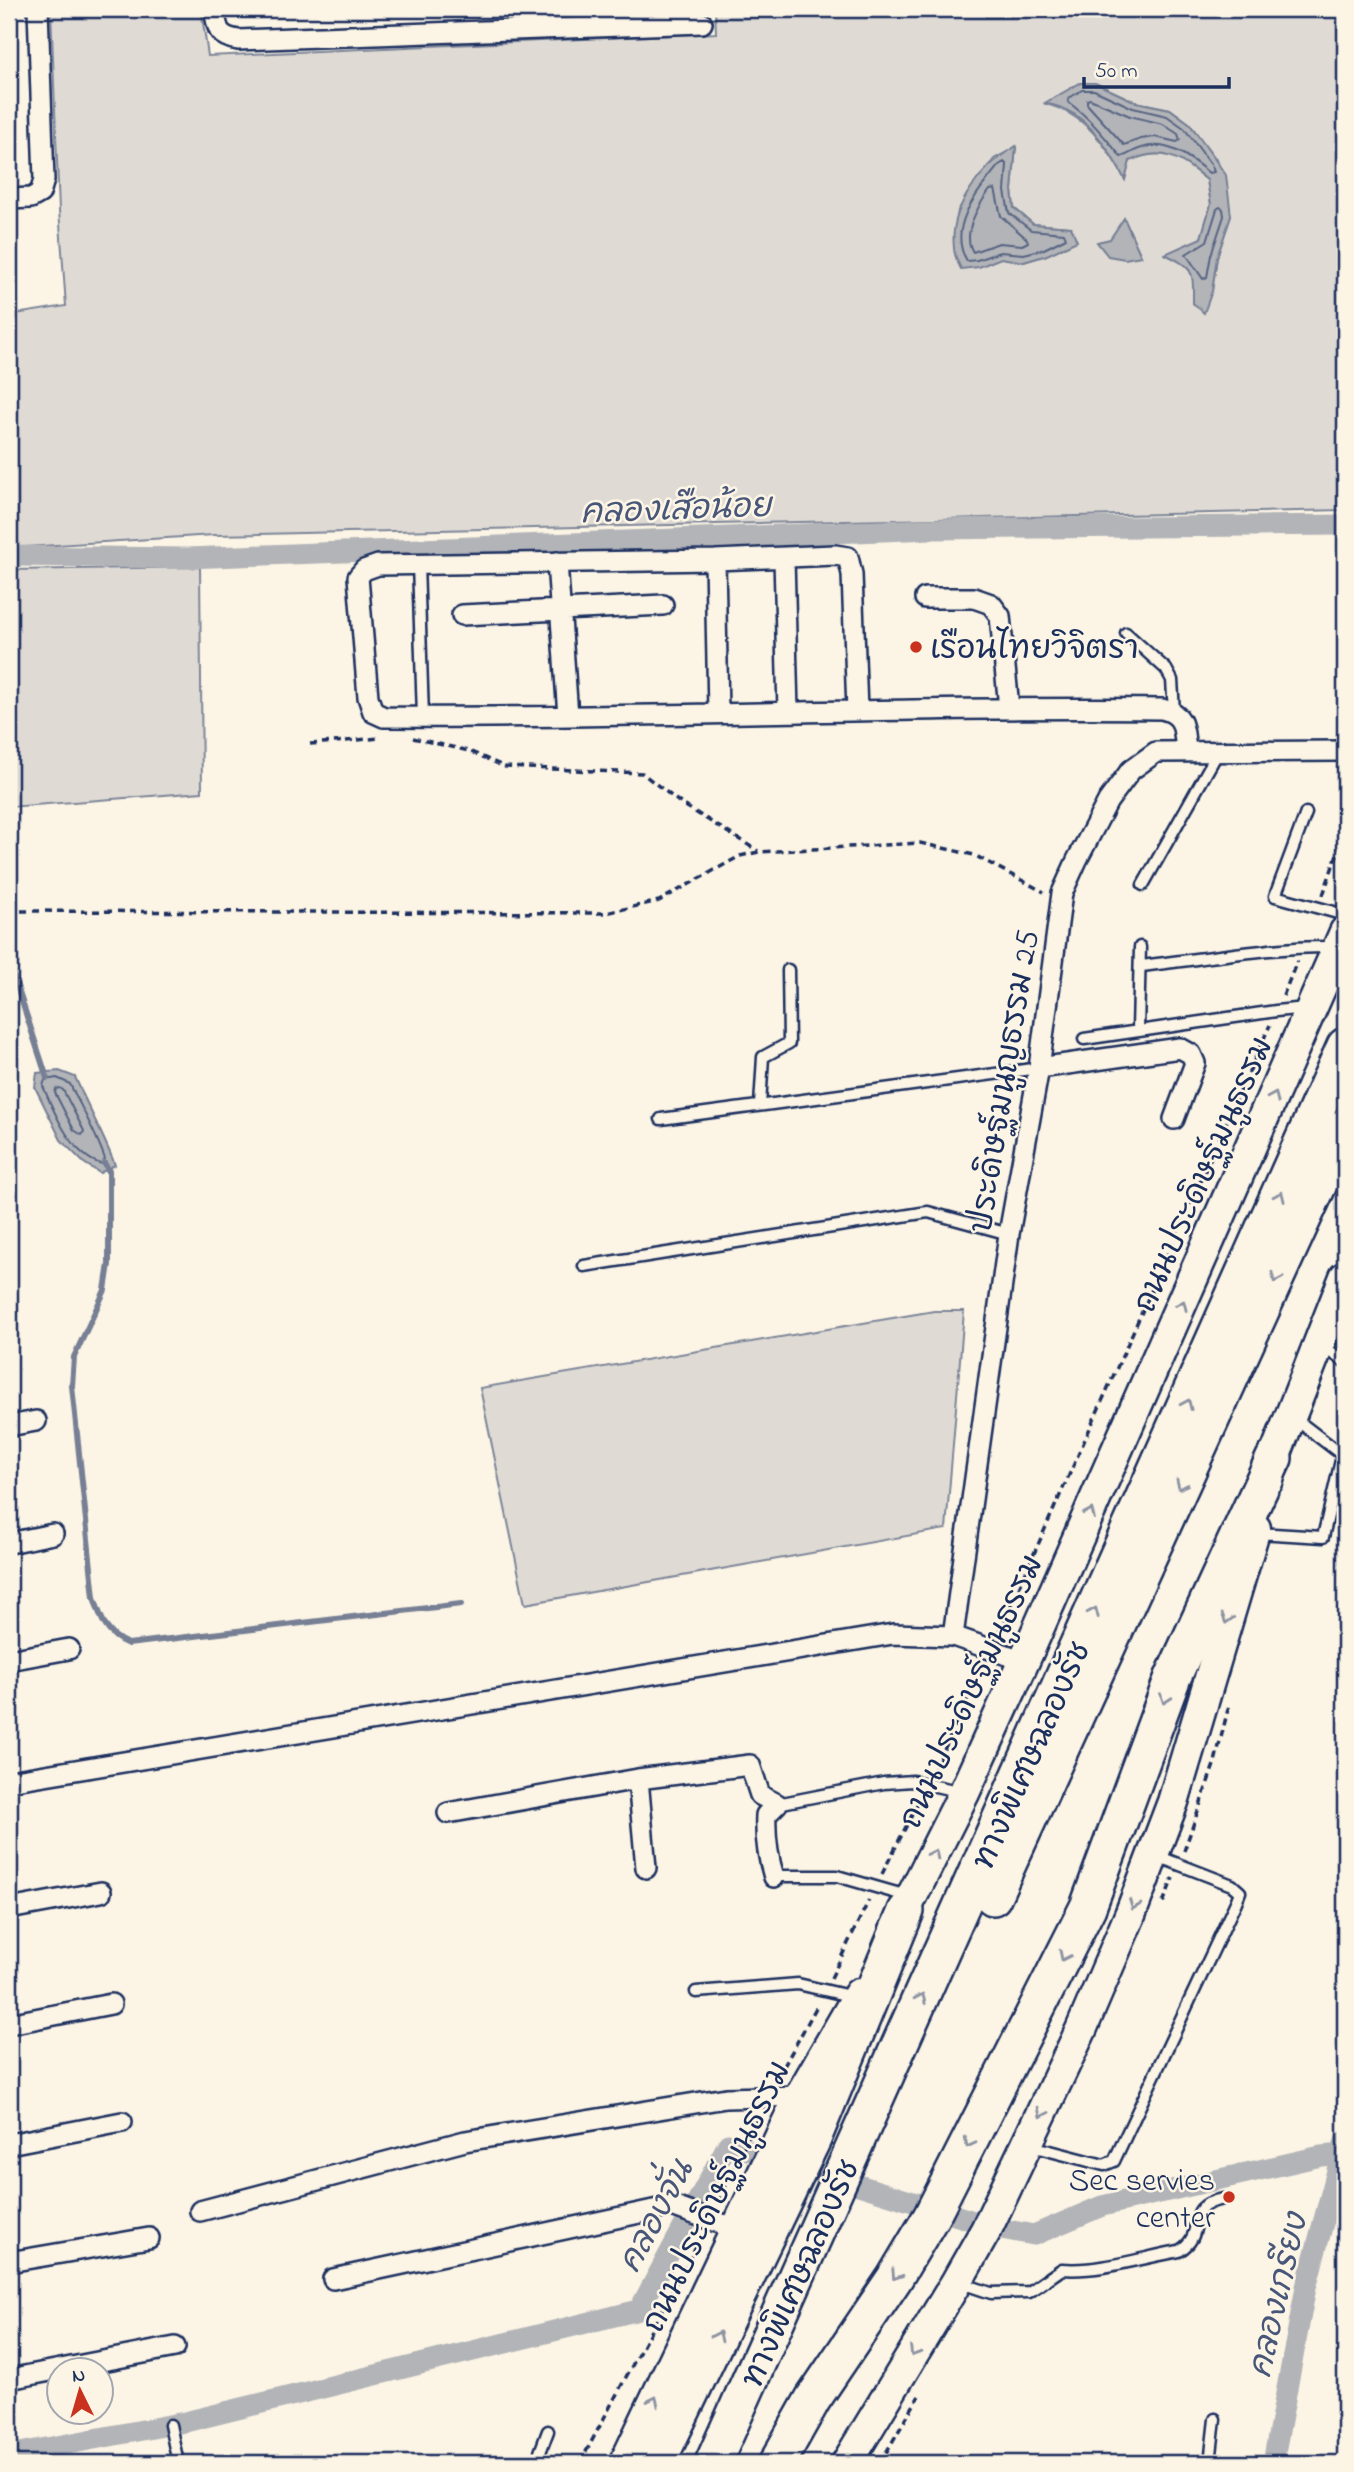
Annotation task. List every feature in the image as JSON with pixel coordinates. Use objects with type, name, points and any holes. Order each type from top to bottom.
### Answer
[{"type":"highway","name":"ทางพิเศษฉลองรัช","points":[[713,2463],[1345,1046]]},
{"type":"highway","name":"ทางพิเศษฉลองรัช","points":[[734,2463],[1345,1127]]},
{"type":"highway","points":[[777,2463],[813,2399],[894,2279],[936,2207],[1088,1907],[1173,1677],[1275,1458]]},
{"type":"highway","points":[[657,2463],[779,2175],[909,1905]]},
{"type":"main road","name":"ถนนประดิษฐ์มนูธรรม","points":[[799,2134],[800,2096],[909,1905],[964,1793],[1314,1008],[1342,939]]},
{"type":"main road","points":[[847,2463],[957,2281],[991,2219],[1086,2017],[1154,1855],[1181,1778],[1275,1458],[1345,1277]]},
{"type":"main road","name":"ถนนประดิษฐ์มนูธรรม","points":[[625,2463],[716,2221],[779,2175]]},
{"type":"street","points":[[9,199],[30,198],[40,193],[44,180],[38,9]]},
{"type":"street","points":[[214,9],[218,31],[226,38],[238,40],[702,23]]},
{"type":"street","points":[[858,711],[852,574],[848,557],[835,555],[715,560],[378,565],[364,570],[358,577],[368,697],[373,712],[384,716],[568,716],[718,713],[858,711],[1009,708],[1163,709],[1174,712],[1182,723],[1186,750]]},
{"type":"street","points":[[784,558],[788,712]]},
{"type":"street","points":[[715,560],[718,713]]},
{"type":"street","points":[[557,562],[568,716]]},
{"type":"street","points":[[925,597],[974,598],[991,604],[1000,616],[1009,708]]},
{"type":"street","points":[[462,615],[663,605]]},
{"type":"street","name":"ประดิษฐ์มนูญธรรม 25","points":[[953,1636],[1009,1234],[1039,1068],[1061,900],[1077,860],[1108,802],[1131,770],[1156,752],[1345,751]]},
{"type":"street","points":[[1039,1068],[1181,1048],[1191,1054],[1195,1063],[1174,1119]]},
{"type":"street","points":[[9,1426],[36,1421]]},
{"type":"street","points":[[9,1543],[52,1534]]},
{"type":"street","points":[[9,1781],[893,1634],[953,1636],[1024,1661]]},
{"type":"street","points":[[9,1660],[69,1649]]},
{"type":"street","points":[[448,1813],[638,1779],[750,1765],[760,1795],[777,1804],[766,1815],[765,1834],[766,1848],[778,1877]]},
{"type":"street","points":[[638,1779],[646,1868]]},
{"type":"street","points":[[9,1909],[101,1892]]},
{"type":"street","points":[[9,2024],[111,2004]]},
{"type":"street","points":[[200,2211],[465,2141],[726,2098],[765,2103],[800,2096]]},
{"type":"street","points":[[9,2144],[122,2122]]},
{"type":"street","points":[[333,2279],[672,2206],[716,2221]]},
{"type":"street","points":[[9,2262],[149,2238]]},
{"type":"street","points":[[9,2379],[175,2347]]},
{"type":"lane","points":[[418,564],[424,717]]},
{"type":"lane","points":[[1126,633],[1166,669],[1172,680],[1174,712]]},
{"type":"lane","points":[[1143,885],[1218,752]]},
{"type":"lane","points":[[1306,813],[1275,897],[1345,915]]},
{"type":"lane","points":[[1141,966],[1342,939]]},
{"type":"lane","points":[[1138,1030],[1140,947]]},
{"type":"lane","points":[[760,1105],[763,1057],[789,1043],[788,970]]},
{"type":"lane","points":[[1084,1039],[1276,1011],[1314,1008]]},
{"type":"lane","points":[[661,1119],[1039,1068]]},
{"type":"lane","points":[[584,1266],[928,1212],[1009,1234]]},
{"type":"lane","points":[[1320,1344],[1345,1362]]},
{"type":"lane","points":[[1254,1533],[1324,1537],[1343,1457],[1291,1416]]},
{"type":"lane","points":[[777,1804],[884,1783],[913,1781],[964,1793]]},
{"type":"lane","points":[[1027,2145],[1104,2165],[1114,2161],[1236,1902],[1240,1892],[1232,1885],[1154,1855]]},
{"type":"lane","points":[[778,1877],[837,1876],[875,1887],[909,1905]]},
{"type":"lane","points":[[696,1992],[798,1984],[824,1992],[857,1997]]},
{"type":"lane","points":[[957,2281],[991,2293],[1029,2292],[1062,2269],[1100,2267],[1179,2251],[1187,2246],[1193,2236],[1199,2209],[1205,2203],[1223,2199]]},
{"type":"lane","points":[[1210,2463],[1215,2420]]},
{"type":"lane","points":[[170,2425],[178,2463]]},
{"type":"lane","points":[[536,2463],[548,2431]]},
{"type":"path","points":[[310,744],[382,738]]},
{"type":"path","points":[[406,738],[417,738],[468,751],[505,767],[642,773],[680,802],[759,852]]},
{"type":"path","points":[[1318,908],[1345,831]]},
{"type":"path","points":[[9,911],[606,913],[659,901],[740,856],[759,852],[920,843],[974,855],[1061,900]]},
{"type":"path","points":[[580,2463],[716,2221],[726,2187],[765,2103],[928,1784],[991,1650],[1276,1011],[1302,946]]},
{"type":"shaded area","points":[[51,9],[201,9],[208,56],[716,33],[715,9],[985,9],[986,17],[1345,15],[1345,510],[214,535],[9,548],[9,315],[66,306],[59,210]],"holes":[[[1080,83],[1095,83],[1136,102],[1170,109],[1189,123],[1218,162],[1231,216],[1217,257],[1212,291],[1193,303],[1193,275],[1186,265],[1201,238],[1211,204],[1207,180],[1189,166],[1162,154],[1142,156],[1130,161],[1125,179],[1093,132],[1072,115],[1046,104]],[[1016,147],[1012,190],[1014,208],[1033,224],[1071,227],[1047,255],[1024,262],[954,248],[958,210],[994,159]],[[1124,219],[1141,256],[1098,242],[1110,240]]]},
{"type":"shaded area","points":[[200,567],[202,792],[9,807],[9,570]]},
{"type":"shaded area","points":[[934,1311],[964,1311],[946,1529],[525,1604],[480,1388]]},
{"type":"water","points":[[1080,83],[1095,83],[1136,102],[1170,109],[1189,123],[1226,175],[1231,216],[1217,257],[1212,291],[1204,313],[1193,303],[1192,277],[1187,267],[1165,254],[1201,238],[1211,204],[1207,180],[1180,161],[1162,154],[1152,154],[1130,161],[1125,180],[1108,150],[1085,122],[1076,115],[1045,103]]},
{"type":"water","points":[[1016,146],[1012,190],[1014,208],[1033,224],[1071,227],[1077,241],[1024,262],[1001,258],[979,267],[961,269],[955,253],[954,232],[962,203],[991,164]]},
{"type":"water","points":[[1124,218],[1141,256],[1125,259],[1108,256],[1097,242],[1110,239]]},
{"type":"water","points":[[59,1071],[75,1077],[106,1142],[115,1165],[100,1173],[84,1163],[61,1140],[35,1087],[37,1073]]},
{"type":"waterway","name":"คลองเสือน้อย","points":[[9,556],[188,558],[933,529],[1345,525]]},
{"type":"waterway","points":[[9,962],[47,1078]]},
{"type":"waterway","points":[[104,1163],[109,1171],[109,1264],[105,1290],[74,1357],[72,1386],[94,1597],[109,1631],[128,1644],[461,1604]]},
{"type":"waterway","name":"คลองเกรียง","points":[[1273,2463],[1306,2287],[1345,2141]]},
{"type":"waterway","name":"คลองจั่น","points":[[9,2455],[185,2422],[639,2310],[728,2144],[996,2228],[1034,2235],[1102,2206],[1321,2156],[1343,2154]]},
{"type":"place","name":"เรือนไทยวิจิตรา","points":[[916,647]]},
{"type":"place","name":"Sec servies center","points":[[1229,2197]]}]
